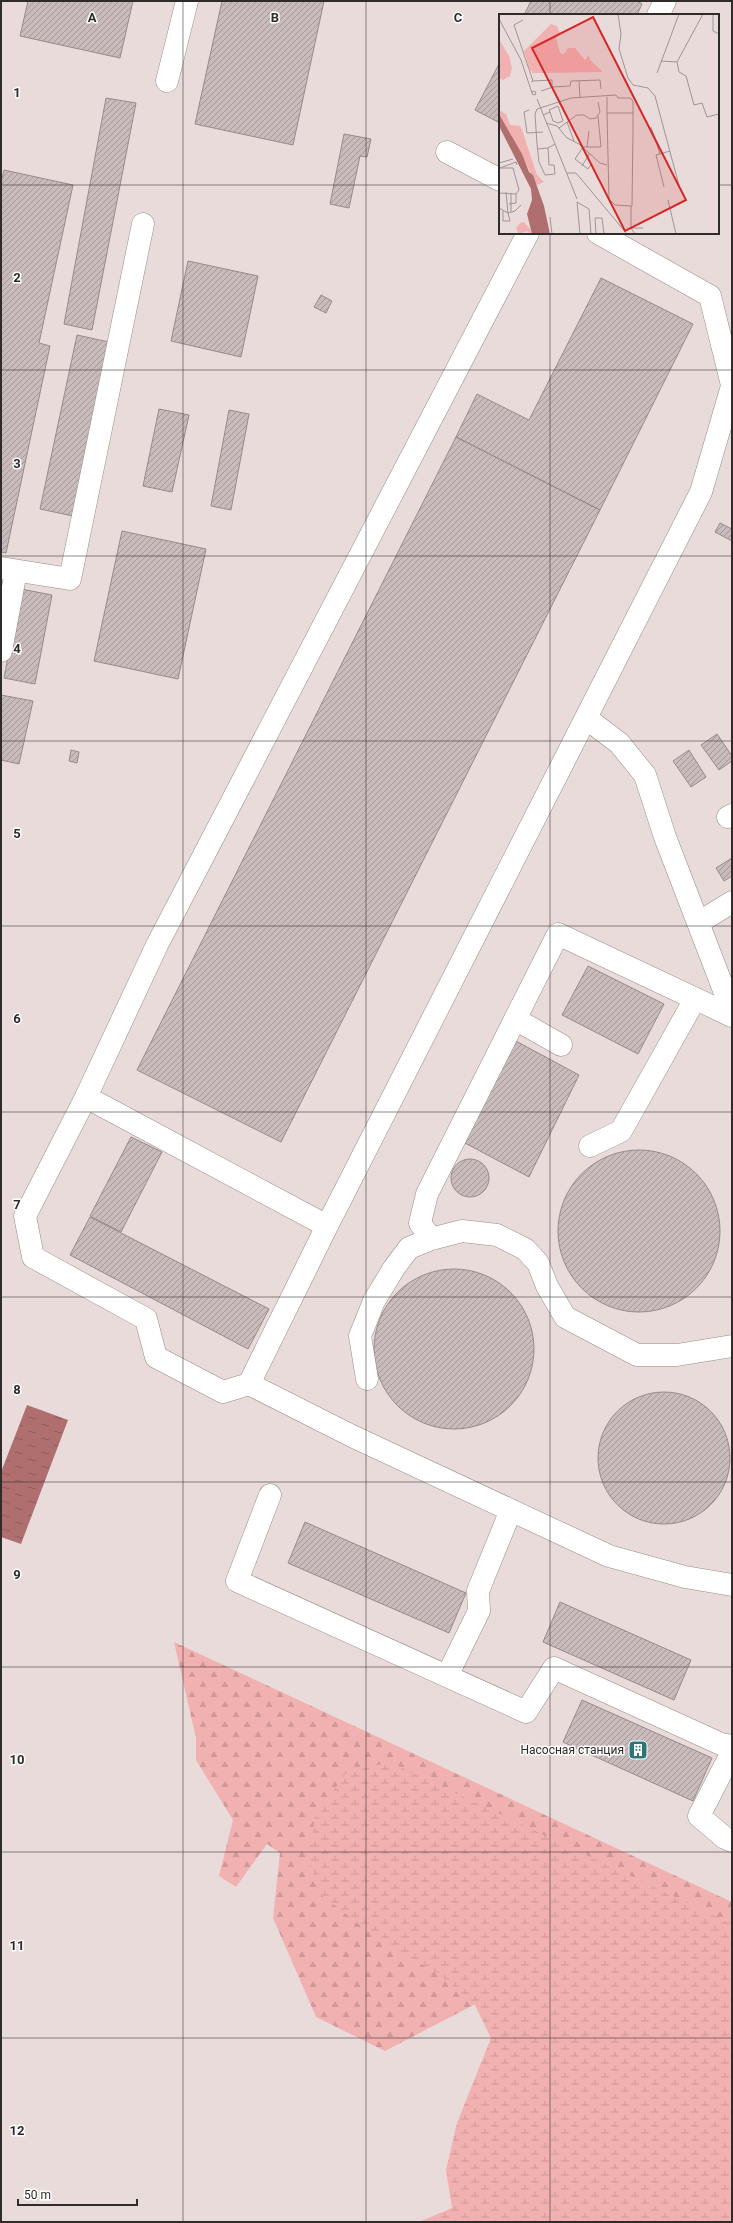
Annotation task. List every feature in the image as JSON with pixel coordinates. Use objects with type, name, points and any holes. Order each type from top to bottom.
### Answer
[{"type":"lane","points":[[167,81],[187,1]]},
{"type":"lane","points":[[658,14],[665,1]]},
{"type":"lane","points":[[447,152],[499,179]]},
{"type":"lane","points":[[1,651],[9,569],[70,579],[142,224]]},
{"type":"lane","points":[[527,234],[157,945],[86,1097],[25,1216],[33,1257],[146,1319],[156,1357],[223,1392],[249,1384],[352,1436],[609,1556],[664,1572],[732,1585]]},
{"type":"lane","points":[[249,1384],[327,1226],[701,492],[732,386],[710,296],[600,234]]},
{"type":"lane","points":[[586,718],[619,743],[645,775],[664,837],[732,1011]]},
{"type":"lane","points":[[698,923],[732,902]]},
{"type":"lane","points":[[431,1239],[420,1223],[427,1194],[558,934],[732,1016]]},
{"type":"lane","points":[[590,1146],[621,1131],[696,999]]},
{"type":"lane","points":[[515,1019],[561,1045]]},
{"type":"lane","points":[[86,1097],[327,1226]]},
{"type":"lane","points":[[367,1379],[360,1336],[374,1301],[394,1268],[409,1248],[431,1239],[462,1231],[497,1235],[525,1248],[538,1263],[547,1286],[565,1318],[637,1355],[677,1355],[732,1346]]},
{"type":"lane","points":[[270,1495],[238,1581],[526,1712],[554,1668],[721,1744],[732,1746]]},
{"type":"lane","points":[[447,1676],[479,1611],[478,1591],[511,1510]]},
{"type":"lane","points":[[732,1752],[699,1816],[725,1838],[732,1841]]},
{"type":"green space","points":[[174,1642],[732,1902],[732,2072],[493,1995],[385,2051],[316,2017],[273,1918],[280,1853],[267,1844],[236,1887],[219,1876],[233,1820],[196,1760],[196,1738]]},
{"type":"green space","points":[[390,1762],[732,1924],[732,2222],[419,2222],[452,2208],[446,2170],[457,2123],[491,2038],[475,2005],[438,1973],[396,1952],[321,1895],[309,1861],[315,1816],[346,1773]]},
{"type":"water","points":[[27,1405],[68,1420],[21,1544],[1,1537],[1,1472]]},
{"type":"building","points":[[28,1],[133,1],[120,58],[20,36]]},
{"type":"building","points":[[222,1],[324,1],[293,145],[195,124]]},
{"type":"building","points":[[531,1],[637,1],[642,4],[637,14],[524,14]]},
{"type":"building","points":[[499,64],[499,122],[475,110]]},
{"type":"building","points":[[106,98],[136,103],[92,330],[64,324]]},
{"type":"building","points":[[344,134],[371,139],[367,157],[360,156],[349,208],[330,204]]},
{"type":"building","points":[[4,170],[73,185],[39,343],[50,346],[6,553],[1,552],[1,183]]},
{"type":"building","points":[[188,261],[258,276],[241,357],[171,341]]},
{"type":"building","points":[[601,278],[693,324],[600,510],[456,437],[477,394],[529,420]]},
{"type":"building","points":[[321,295],[332,301],[326,313],[314,307]]},
{"type":"building","points":[[77,335],[109,342],[73,516],[40,509]]},
{"type":"building","points":[[159,409],[189,415],[172,492],[143,486]]},
{"type":"building","points":[[229,410],[249,414],[231,510],[211,506]]},
{"type":"building","points":[[456,437],[600,510],[281,1142],[137,1070]]},
{"type":"building","points":[[720,523],[732,529],[732,541],[715,532]]},
{"type":"building","points":[[122,531],[206,549],[178,679],[94,661]]},
{"type":"building","points":[[21,589],[52,595],[35,684],[4,678]]},
{"type":"building","points":[[1,695],[33,701],[19,764],[1,760]]},
{"type":"building","points":[[717,734],[732,756],[732,761],[719,770],[701,745]]},
{"type":"building","points":[[71,750],[79,752],[77,763],[69,761]]},
{"type":"building","points":[[689,750],[706,777],[691,787],[673,761]]},
{"type":"building","points":[[732,858],[732,876],[724,881],[716,868]]},
{"type":"building","points":[[588,966],[664,1004],[638,1054],[562,1015]]},
{"type":"building","points":[[514,1040],[579,1075],[529,1177],[463,1142]]},
{"type":"building","points":[[131,1137],[162,1152],[121,1232],[90,1216]]},
{"type":"building","points":[[639,1150],[670,1156],[684,1164],[696,1174],[706,1186],[714,1200],[720,1231],[714,1262],[706,1276],[696,1288],[684,1298],[670,1306],[639,1312],[608,1306],[594,1298],[582,1288],[572,1276],[564,1262],[558,1231],[564,1200],[572,1186],[582,1174],[594,1164],[608,1156]]},
{"type":"building","points":[[470,1159],[483,1165],[489,1178],[483,1191],[470,1197],[457,1191],[451,1178],[457,1165]]},
{"type":"building","points":[[90,1217],[269,1309],[248,1349],[70,1255]]},
{"type":"building","points":[[446,1269],[462,1269],[477,1272],[492,1278],[511,1292],[525,1311],[528,1318],[533,1333],[533,1365],[528,1380],[525,1387],[511,1406],[492,1420],[477,1426],[462,1429],[446,1429],[431,1426],[416,1420],[397,1406],[392,1400],[383,1387],[377,1372],[374,1357],[374,1341],[377,1326],[383,1311],[397,1292],[403,1287],[416,1278],[431,1272]]},
{"type":"building","points":[[670,1392],[689,1397],[701,1403],[711,1411],[719,1421],[725,1433],[729,1445],[729,1471],[725,1483],[719,1495],[711,1505],[701,1513],[689,1519],[677,1523],[658,1524],[639,1519],[627,1513],[617,1505],[609,1495],[603,1483],[599,1471],[598,1452],[603,1433],[609,1421],[617,1411],[627,1403],[639,1397],[651,1393]]},
{"type":"building","points":[[305,1522],[466,1593],[449,1633],[288,1563]]},
{"type":"building","points":[[560,1602],[691,1660],[674,1700],[543,1642]]},
{"type":"building","name":"Насосная станция","points":[[582,1700],[712,1758],[693,1801],[563,1742]]},
{"type":"place","name":"Насосная станция","points":[[638,1750]]}]
